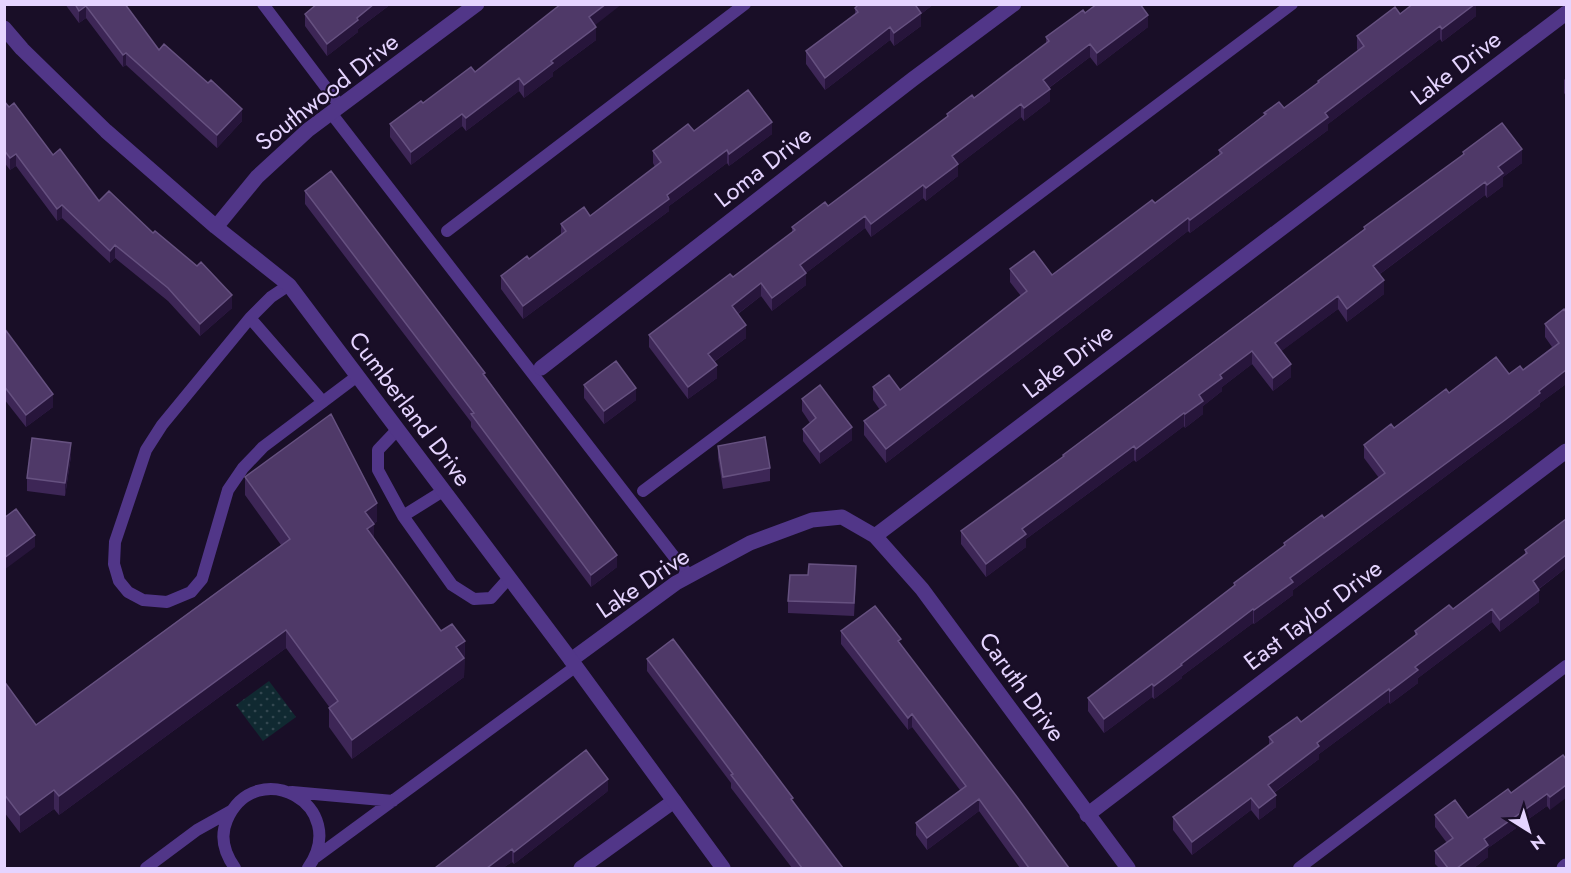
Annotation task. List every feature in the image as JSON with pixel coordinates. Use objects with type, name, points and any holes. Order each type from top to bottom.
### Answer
[{"type":"street","name":"Southwood Drive","points":[[216,227],[257,177],[308,130],[477,4]]},
{"type":"street","name":"Loma Drive","points":[[541,368],[1011,5]]},
{"type":"street","name":"Lake Drive","points":[[573,664],[676,583],[750,543],[812,520],[842,517],[875,536],[1566,13]]},
{"type":"street","name":"Cumberland Drive","points":[[4,28],[22,49],[106,131],[216,227],[289,285],[723,868]]},
{"type":"street","name":"East Taylor Drive","points":[[1087,815],[1566,452]]},
{"type":"street","name":"Caruth Drive","points":[[875,536],[922,589],[1128,868]]},
{"type":"street","points":[[581,868],[674,801]]},
{"type":"lane","points":[[263,4],[336,110],[573,428],[689,576]]},
{"type":"lane","points":[[447,231],[745,4]]},
{"type":"lane","points":[[643,491],[1292,4]]},
{"type":"lane","points":[[289,285],[272,297],[250,318],[162,425],[146,450],[115,542],[114,564],[119,581],[129,592],[143,600],[167,602],[191,592],[202,579],[228,490],[243,468],[263,447],[356,377]]},
{"type":"lane","points":[[250,318],[323,402]]},
{"type":"lane","points":[[398,430],[378,450],[378,470],[403,516],[452,585],[474,599],[491,598],[509,578]]},
{"type":"lane","points":[[403,516],[443,491]]},
{"type":"lane","points":[[308,868],[316,857],[573,664]]},
{"type":"lane","points":[[1299,868],[1566,666]]},
{"type":"lane","points":[[235,868],[227,857],[223,842],[224,826],[241,799],[256,791],[272,788],[393,801]]},
{"type":"lane","points":[[287,791],[301,799],[312,811],[319,825],[320,842],[316,857]]},
{"type":"lane","points":[[146,868],[197,830],[231,812]]},
{"type":"shaded area","points":[[269,681],[296,717],[263,741],[236,705]]},
{"type":"building","points":[[75,4],[125,4],[159,50],[164,44],[208,83],[211,80],[242,109],[217,135],[126,53],[123,55],[86,6],[79,11]]},
{"type":"building","points":[[317,4],[374,4],[357,18],[358,20],[327,44],[305,14]]},
{"type":"building","points":[[561,4],[606,4],[589,17],[596,27],[551,61],[553,63],[524,85],[519,78],[466,118],[462,114],[411,152],[390,124],[421,101],[423,103],[471,67],[475,72]]},
{"type":"building","points":[[859,4],[917,4],[921,13],[894,33],[890,27],[825,78],[806,51],[858,12],[855,8]]},
{"type":"building","points":[[1097,4],[1140,4],[1148,15],[1097,53],[1090,44],[1043,80],[1050,89],[1024,108],[1021,104],[952,156],[958,164],[926,188],[923,185],[871,224],[865,216],[800,265],[806,273],[772,298],[761,283],[732,306],[746,325],[708,354],[717,365],[688,387],[649,335],[730,274],[733,277],[795,230],[792,227],[825,202],[828,206],[948,116],[947,114],[972,95],[974,98],[1049,41],[1046,37],[1083,10],[1085,13]]},
{"type":"building","points":[[1413,4],[1475,4],[1442,29],[1440,26],[1325,113],[1328,117],[1190,220],[1188,218],[886,449],[864,421],[886,405],[873,387],[889,375],[900,390],[1027,291],[1010,269],[1034,251],[1052,275],[1152,200],[1155,203],[1222,153],[1219,150],[1279,102],[1284,108],[1319,82],[1364,46],[1357,36],[1395,7],[1400,14]]},
{"type":"building","points":[[748,90],[772,122],[729,154],[727,150],[667,195],[669,199],[523,306],[501,276],[527,256],[529,259],[566,231],[561,224],[584,207],[590,216],[661,162],[653,151],[688,124],[694,131]]},
{"type":"building","points":[[4,101],[9,107],[14,103],[53,155],[60,149],[99,201],[109,191],[153,233],[155,231],[197,266],[201,262],[232,295],[200,324],[168,288],[115,245],[110,251],[62,205],[57,209],[16,154],[10,158],[4,150]]},
{"type":"building","points":[[1502,123],[1522,149],[1498,167],[1503,173],[1487,185],[1485,182],[1373,266],[1384,280],[1347,309],[1338,296],[1275,343],[1291,364],[1273,378],[1252,351],[1220,375],[1222,378],[1199,395],[1203,401],[1136,449],[1134,446],[1022,529],[1026,534],[986,564],[961,531],[1365,229],[1364,227],[1464,154],[1463,152]]},
{"type":"building","points":[[331,171],[485,373],[483,374],[617,555],[591,575],[471,414],[474,413],[305,191]]},
{"type":"building","points":[[1564,309],[1566,312],[1566,370],[1505,420],[1290,578],[1293,582],[1253,609],[1154,686],[1152,684],[1104,719],[1088,698],[1235,585],[1234,583],[1285,545],[1284,543],[1322,515],[1324,518],[1385,473],[1364,445],[1391,424],[1394,428],[1446,389],[1449,393],[1496,357],[1509,374],[1520,366],[1523,370],[1559,343],[1545,324]]},
{"type":"building","points":[[4,328],[53,394],[26,415],[4,386]]},
{"type":"building","points":[[616,361],[636,388],[604,411],[584,385]]},
{"type":"building","points":[[820,385],[852,427],[820,452],[803,429],[816,418],[802,399]]},
{"type":"building","points":[[331,414],[377,503],[365,512],[374,524],[367,529],[441,631],[452,624],[465,641],[456,647],[464,658],[352,740],[329,708],[338,701],[286,630],[59,796],[54,790],[20,815],[4,794],[4,681],[36,725],[290,539],[245,477]]},
{"type":"building","points":[[765,437],[770,468],[723,477],[718,446]]},
{"type":"building","points":[[32,438],[71,443],[65,483],[27,478]]},
{"type":"building","points":[[16,509],[35,535],[4,558],[4,518]]},
{"type":"building","points":[[1566,519],[1566,555],[1533,581],[1539,590],[1500,620],[1492,609],[1415,667],[1418,670],[1317,743],[1319,746],[1268,785],[1276,795],[1259,808],[1251,798],[1192,842],[1173,817],[1273,742],[1269,737],[1297,717],[1301,722],[1417,634],[1415,631],[1449,605],[1453,609],[1527,553],[1525,550]]},
{"type":"building","points":[[809,564],[856,566],[854,603],[788,601],[790,575],[808,575]]},
{"type":"building","points":[[875,606],[901,639],[898,641],[1069,868],[1029,868],[979,799],[927,838],[916,823],[966,786],[912,714],[908,718],[841,631]]},
{"type":"building","points":[[673,639],[843,868],[802,868],[731,775],[733,774],[647,659]]},
{"type":"building","points":[[586,750],[608,779],[514,852],[512,849],[487,868],[435,868]]},
{"type":"building","points":[[1563,755],[1566,759],[1566,785],[1550,797],[1547,794],[1484,839],[1488,845],[1457,868],[1448,868],[1435,851],[1453,838],[1435,815],[1455,800],[1468,818],[1508,789],[1511,793]]}]
